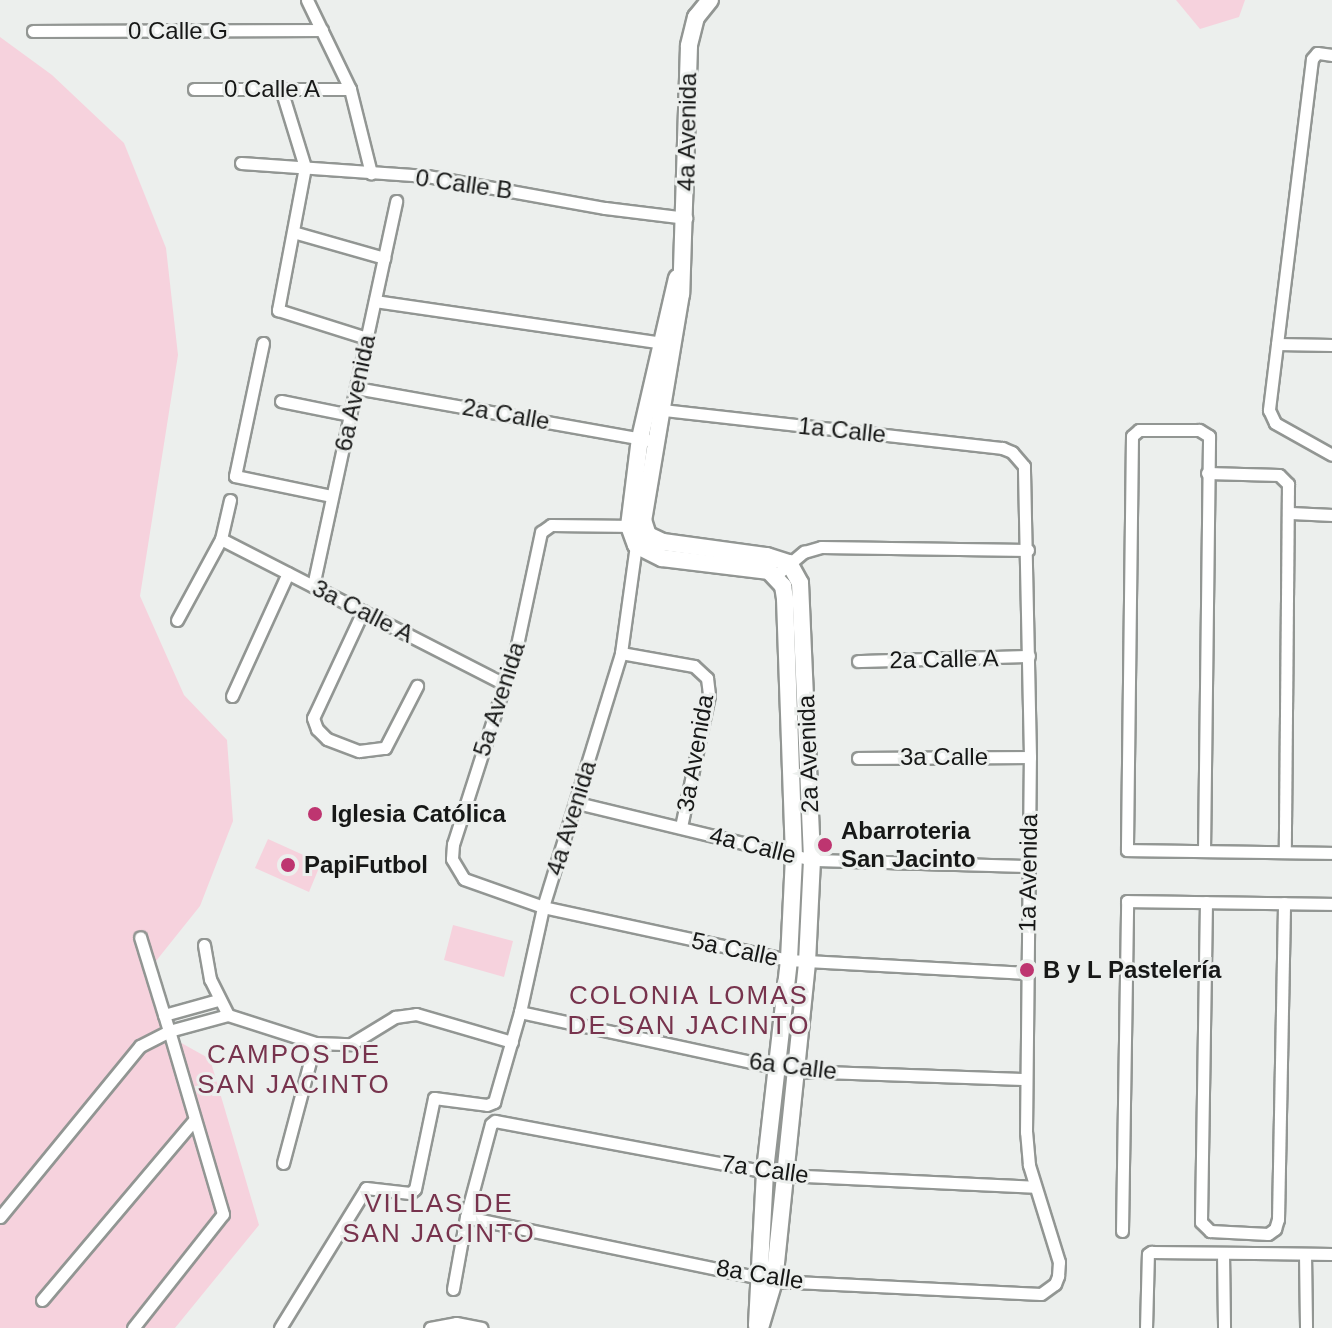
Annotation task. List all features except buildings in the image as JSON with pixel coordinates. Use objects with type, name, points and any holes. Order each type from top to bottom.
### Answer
[{"type":"street","points":[[307,0],[350,89],[371,173]]},
{"type":"street","name":"4a Avenida","points":[[280,1328],[366,1188],[410,1193],[415,1189],[434,1098],[491,1104],[512,1042],[543,907],[621,653],[640,530],[648,440],[666,343],[681,294],[680,269],[686,218],[689,46],[696,17],[710,0]]},
{"type":"street","name":"0 Calle G","points":[[33,31],[322,30]]},
{"type":"street","points":[[1332,55],[1317,53],[1312,59],[1270,418],[1332,455]]},
{"type":"street","name":"0 Calle A","points":[[194,89],[350,89]]},
{"type":"street","points":[[281,89],[305,167],[278,310],[367,338]]},
{"type":"street","name":"0 Calle B","points":[[241,163],[427,176],[605,208],[686,218]]},
{"type":"street","name":"6a Avenida","points":[[313,586],[396,201]]},
{"type":"street","points":[[293,232],[384,258]]},
{"type":"street","points":[[375,301],[666,343]]},
{"type":"street","points":[[263,343],[235,475],[332,496]]},
{"type":"street","name":"4a Avenida","points":[[648,440],[663,410],[666,343]]},
{"type":"street","points":[[1277,344],[1332,345]]},
{"type":"street","name":"2a Calle","points":[[356,388],[648,440]]},
{"type":"street","points":[[281,401],[350,415]]},
{"type":"street","name":"1a Calle","points":[[663,410],[1002,448],[1019,458]]},
{"type":"street","points":[[1204,851],[1209,436],[1204,431],[1134,431],[1127,850],[1332,853]]},
{"type":"street","name":"1a Avenida","points":[[1019,458],[1027,476],[1030,757],[1024,1079],[1028,1154],[1034,1187],[1059,1262],[1055,1284]]},
{"type":"street","points":[[1207,473],[1285,477],[1291,513],[1285,852]]},
{"type":"street","points":[[177,620],[221,539],[230,500]]},
{"type":"street","points":[[1291,513],[1332,515]]},
{"type":"street","name":"5a Avenida","points":[[456,868],[452,859],[453,844],[528,601],[538,541],[544,528],[551,525],[640,530]]},
{"type":"street","points":[[640,530],[663,542],[767,556],[789,563]]},
{"type":"street","points":[[640,530],[662,558],[769,571],[775,576],[804,552],[821,547],[1028,550]]},
{"type":"street","name":"3a Calle A","points":[[221,539],[504,684]]},
{"type":"street","name":"2a Avenida","points":[[758,1328],[784,1175],[807,963],[812,860],[803,607],[800,583],[789,563]]},
{"type":"street","points":[[232,696],[288,573]]},
{"type":"street","name":"2a Avenida","points":[[766,1279],[765,1172],[789,960],[794,857],[785,599],[783,586],[775,576]]},
{"type":"street","points":[[363,611],[313,718],[317,729],[342,746],[376,752],[385,748],[417,686]]},
{"type":"street","name":"3a Avenida","points":[[621,653],[694,666],[707,678],[709,695],[681,827]]},
{"type":"street","name":"2a Calle A","points":[[858,661],[1029,656]]},
{"type":"street","name":"3a Calle","points":[[858,758],[1030,757]]},
{"type":"street","name":"4a Calle","points":[[577,803],[812,860],[1029,866]]},
{"type":"street","name":"5a Calle","points":[[456,868],[464,879],[543,907],[789,960],[1027,973]]},
{"type":"street","points":[[1122,1231],[1124,909],[1127,901],[1332,904]]},
{"type":"street","points":[[1206,902],[1201,1222],[1210,1231],[1268,1234],[1275,1229],[1278,1219],[1284,903]]},
{"type":"street","points":[[133,1328],[223,1214],[140,937]]},
{"type":"street","points":[[204,945],[218,1000],[228,1015]]},
{"type":"street","points":[[164,1015],[218,1000]]},
{"type":"street","name":"6a Calle","points":[[520,1012],[794,1071],[1024,1079]]},
{"type":"street","points":[[0,1217],[140,1046],[169,1031],[228,1015],[315,1043],[337,1046],[364,1038],[395,1017],[416,1014],[512,1042]]},
{"type":"street","points":[[283,1163],[315,1043]]},
{"type":"street","points":[[42,1300],[194,1120]]},
{"type":"street","name":"7a Calle","points":[[466,1217],[491,1124],[500,1121],[784,1175],[1034,1187]]},
{"type":"street","points":[[453,1289],[466,1217]]},
{"type":"street","name":"8a Calle","points":[[466,1217],[766,1279],[1041,1294],[1055,1284]]},
{"type":"street","points":[[1223,1253],[1224,1328]]},
{"type":"street","points":[[1146,1328],[1148,1254],[1332,1254]]},
{"type":"street","points":[[1305,1254],[1306,1328]]},
{"type":"street","points":[[430,1328],[456,1323],[482,1328]]},
{"type":"shaded area","points":[[1176,0],[1245,0],[1239,17],[1200,29]]},
{"type":"shaded area","points":[[0,37],[52,75],[124,143],[166,248],[178,355],[140,596],[184,695],[227,740],[233,821],[200,906],[152,966],[167,1035],[210,1059],[259,1225],[175,1328],[0,1328]]},
{"type":"shaded area","name":"PapiFutbol","points":[[268,839],[321,863],[309,892],[255,868]]},
{"type":"shaded area","points":[[453,925],[513,941],[504,977],[444,960]]},
{"type":"place","name":"Iglesia Católica","points":[[315,814]]},
{"type":"place","name":"Abarroteria San Jacinto","points":[[825,845]]},
{"type":"place","name":"PapiFutbol","points":[[288,865]]},
{"type":"place","name":"B y L Pastelería","points":[[1027,970]]},
{"type":"district","name":"COLONIA LOMAS DE SAN JACINTO","points":[[689,1011]]},
{"type":"district","name":"CAMPOS DE SAN JACINTO","points":[[294,1070]]},
{"type":"district","name":"VILLAS DE SAN JACINTO","points":[[439,1219]]}]
